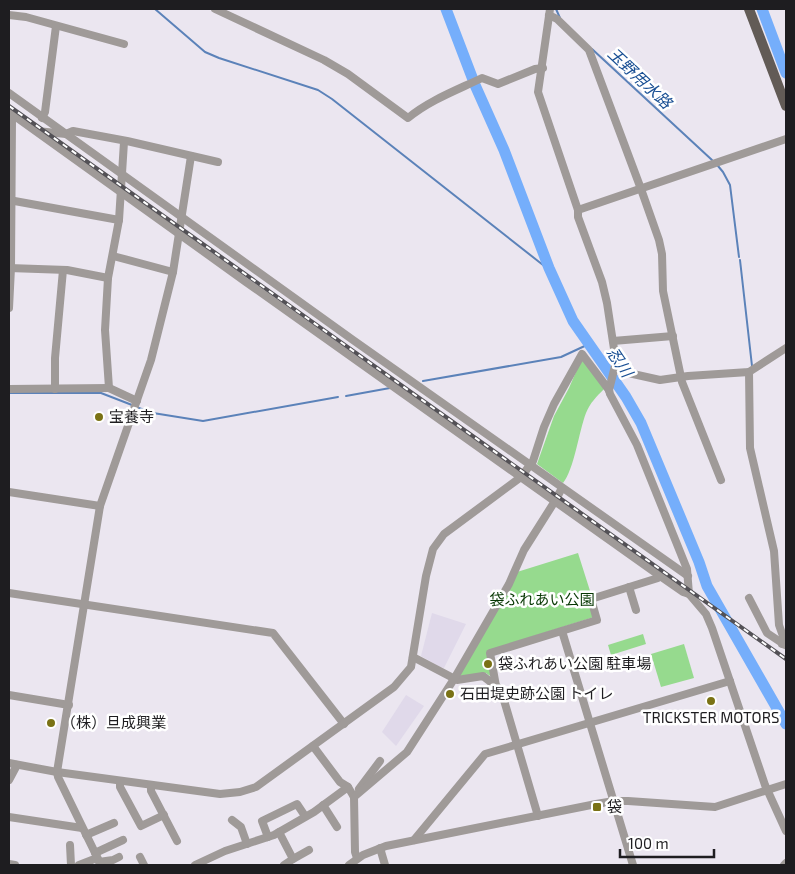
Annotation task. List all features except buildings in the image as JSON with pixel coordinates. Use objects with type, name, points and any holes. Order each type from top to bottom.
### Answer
[{"type":"main road","points":[[750,9],[786,106]]},
{"type":"street","points":[[215,9],[324,60],[348,74],[408,118],[418,110],[482,78],[498,84],[535,69],[543,68]]},
{"type":"street","points":[[549,12],[539,89],[540,98],[578,210],[578,217],[602,282],[616,368],[610,394],[637,444],[688,576],[689,594]]},
{"type":"street","points":[[549,12],[588,50],[641,189],[662,254],[662,285],[681,377],[721,480]]},
{"type":"street","points":[[9,15],[26,17],[124,44]]},
{"type":"street","points":[[42,118],[45,112],[56,26]]},
{"type":"street","points":[[9,93],[688,576]]},
{"type":"street","points":[[11,116],[179,233],[555,502],[683,592],[689,594],[706,614],[712,628],[767,790],[786,831]]},
{"type":"street","points":[[9,308],[11,116]]},
{"type":"street","points":[[35,131],[66,134],[74,131],[218,162]]},
{"type":"street","points":[[578,210],[786,139]]},
{"type":"street","points":[[109,388],[104,330],[108,278],[119,220],[124,142]]},
{"type":"street","points":[[98,860],[57,772],[100,506],[151,360],[172,272],[192,156]]},
{"type":"street","points":[[10,200],[119,220]]},
{"type":"street","points":[[113,256],[172,272]]},
{"type":"street","points":[[10,268],[63,270],[108,278]]},
{"type":"street","points":[[55,389],[55,358],[63,270]]},
{"type":"street","points":[[613,341],[673,336]]},
{"type":"street","points":[[616,368],[624,372],[657,379],[749,372],[786,348]]},
{"type":"street","points":[[9,780],[13,764],[57,772],[220,794],[240,792],[256,786],[395,687],[409,672],[426,576],[433,549],[444,534],[521,477],[530,465],[554,404],[582,354],[610,388]]},
{"type":"street","points":[[749,372],[750,448],[774,551],[779,625],[784,645]]},
{"type":"street","points":[[9,389],[109,388],[137,401]]},
{"type":"street","points":[[354,796],[407,752],[454,679],[505,591],[524,550],[562,488]]},
{"type":"street","points":[[9,492],[100,506]]},
{"type":"street","points":[[496,686],[490,653],[597,620],[591,599],[660,576]]},
{"type":"street","points":[[629,587],[636,610]]},
{"type":"street","points":[[9,592],[273,634],[344,724]]},
{"type":"street","points":[[749,598],[767,633],[784,645]]},
{"type":"street","points":[[562,631],[633,865]]},
{"type":"street","points":[[413,657],[454,679],[483,676],[501,690],[538,816]]},
{"type":"street","points":[[414,840],[485,754],[730,681]]},
{"type":"street","points":[[9,695],[69,705]]},
{"type":"street","points":[[313,746],[340,782],[354,796],[355,852],[358,858]]},
{"type":"street","points":[[354,796],[380,761]]},
{"type":"street","points":[[120,781],[120,787],[141,826],[164,815]]},
{"type":"street","points":[[349,865],[358,858],[380,848],[614,801],[715,806],[786,784]]},
{"type":"street","points":[[151,785],[151,791],[177,841]]},
{"type":"street","points":[[195,865],[225,851],[279,832],[348,788]]},
{"type":"street","points":[[268,837],[262,821],[297,804],[305,816]]},
{"type":"street","points":[[323,805],[337,827]]},
{"type":"street","points":[[9,817],[84,832],[114,822]]},
{"type":"street","points":[[232,820],[240,827],[247,844]]},
{"type":"street","points":[[279,832],[293,859]]},
{"type":"street","points":[[98,860],[123,840]]},
{"type":"street","points":[[70,846],[71,865]]},
{"type":"street","points":[[380,848],[385,865]]},
{"type":"street","points":[[284,865],[308,850]]},
{"type":"street","points":[[79,865],[98,860],[113,860],[119,857]]},
{"type":"street","points":[[9,864],[16,865]]},
{"type":"shaded area","points":[[432,613],[466,624],[444,668],[421,656]]},
{"type":"shaded area","points":[[406,695],[424,706],[396,746],[382,732]]},
{"type":"green space","points":[[582,358],[604,389],[596,397],[586,413],[573,460],[563,483],[537,464],[554,416]]},
{"type":"green space","name":"袋ふれあい公園","points":[[578,553],[591,594],[588,596],[594,617],[487,651],[493,678],[486,673],[457,677],[517,572]]},
{"type":"green space","points":[[643,634],[646,644],[611,655],[608,645]]},
{"type":"green space","points":[[684,644],[694,678],[661,687],[651,654]]},
{"type":"waterway","points":[[155,9],[205,52],[318,90],[332,99],[549,268]]},
{"type":"waterway","name":"忍川","points":[[446,9],[475,85],[504,150],[549,268],[573,321],[626,397],[641,423],[699,562],[707,586],[786,724]]},
{"type":"waterway","name":"玉野用水路","points":[[556,9],[560,18]]},
{"type":"waterway","points":[[762,9],[786,73]]},
{"type":"waterway","name":"玉野用水路","points":[[592,49],[712,160]]},
{"type":"waterway","name":"玉野用水路","points":[[718,166],[730,185],[739,257]]},
{"type":"waterway","name":"玉野用水路","points":[[740,260],[752,366]]},
{"type":"waterway","points":[[423,381],[561,357],[589,344]]},
{"type":"waterway","points":[[346,396],[390,388]]},
{"type":"waterway","points":[[9,393],[101,393],[132,405]]},
{"type":"waterway","points":[[136,407],[153,413],[203,421],[338,397]]},
{"type":"railway","points":[[9,106],[786,659]]},
{"type":"place","name":"宝養寺","points":[[99,417]]},
{"type":"place","name":"袋ふれあい公園 駐車場","points":[[488,664]]},
{"type":"place","name":"石田堤史跡公園 トイレ","points":[[450,694]]},
{"type":"place","name":"TRICKSTER MOTORS","points":[[711,701]]},
{"type":"place","name":"（株）旦成興業","points":[[51,723]]},
{"type":"place","name":"袋","points":[[597,807]]}]
